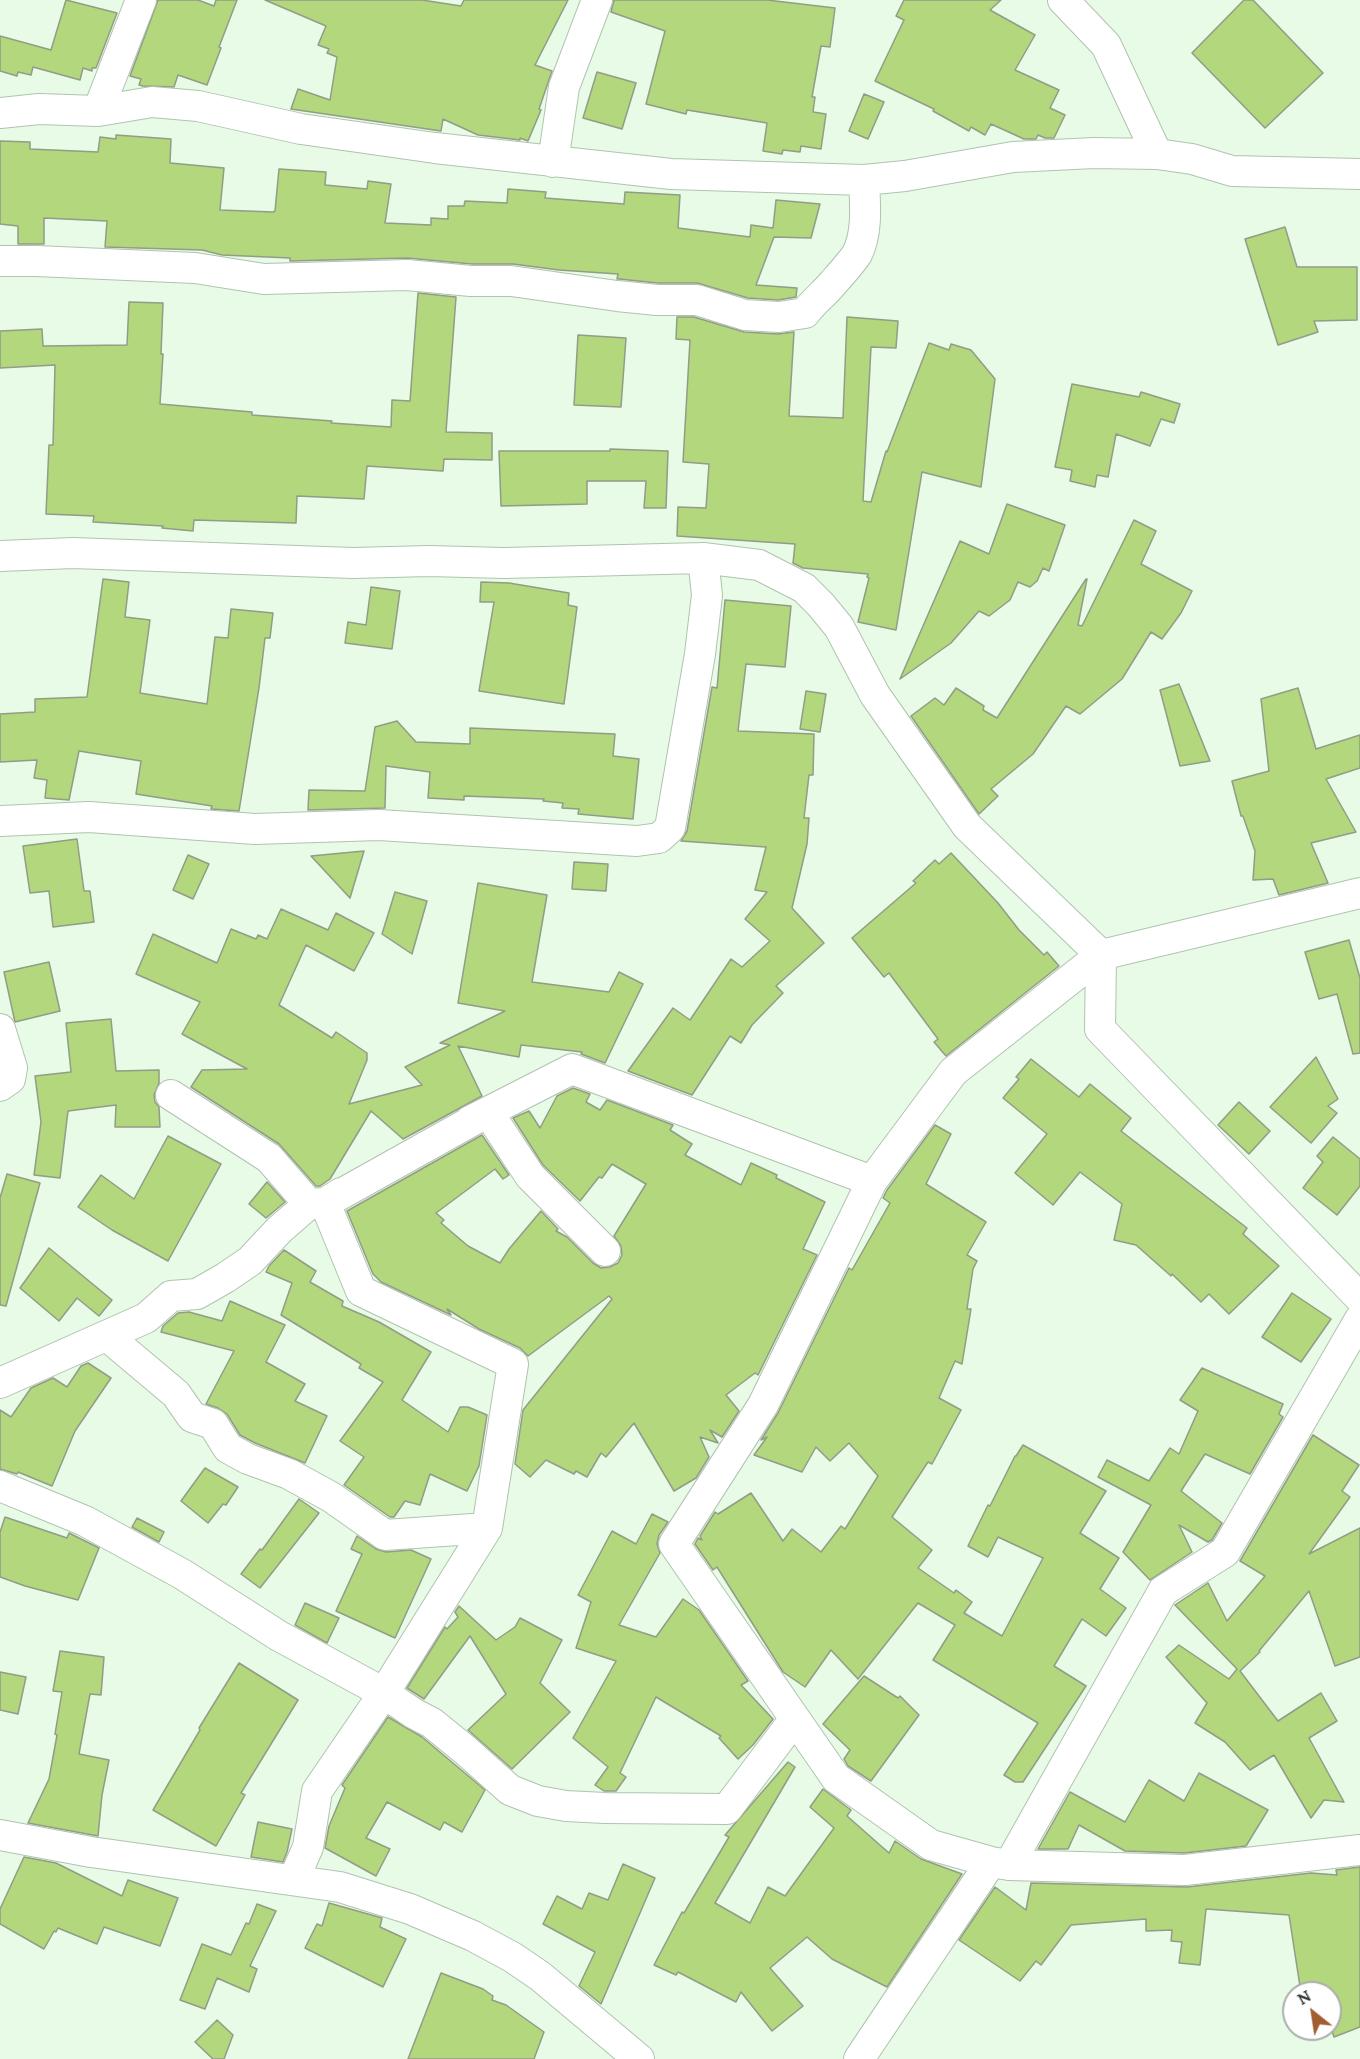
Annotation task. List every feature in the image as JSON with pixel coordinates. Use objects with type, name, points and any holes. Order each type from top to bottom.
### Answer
[{"type":"street","points":[[98,111],[141,0]]},
{"type":"street","points":[[553,162],[564,87],[597,0]]},
{"type":"street","points":[[1063,0],[1106,45],[1157,154]]},
{"type":"street","points":[[0,113],[39,110],[98,111],[152,102],[198,106],[301,129],[435,148],[671,174],[864,180],[905,176],[1013,157],[1094,153],[1157,154],[1192,159],[1232,171],[1360,174]]},
{"type":"street","points":[[0,261],[195,268],[264,279],[408,275],[511,281],[617,296],[657,300],[697,300],[745,315],[779,318],[805,313],[856,255],[861,243],[865,218],[864,180]]},
{"type":"street","points":[[0,556],[73,553],[353,563],[703,558],[759,565],[804,588],[839,627],[875,695],[967,826],[1101,955],[1100,1029],[1360,1298]]},
{"type":"street","points":[[0,821],[88,817],[255,829],[379,825],[597,840],[637,841],[659,838],[670,828],[700,654],[707,595],[703,558]]},
{"type":"street","points":[[1360,893],[1101,955],[953,1072],[872,1180],[763,1405],[674,1544],[836,1778],[931,1845],[1000,1864],[1185,1870],[1360,1850]]},
{"type":"street","points":[[0,1029],[12,1068],[10,1079],[0,1086]]},
{"type":"street","points":[[0,1383],[146,1318],[171,1296],[197,1294],[250,1261],[279,1230],[317,1204],[396,1160],[572,1070],[872,1180]]},
{"type":"street","points":[[171,1095],[268,1158],[317,1204],[362,1291],[513,1364],[487,1528],[384,1693],[317,1791],[308,1847],[294,1879]]},
{"type":"street","points":[[488,1112],[530,1176],[605,1251]]},
{"type":"street","points":[[859,2059],[1000,1864],[1162,1591],[1225,1552],[1360,1319]]},
{"type":"street","points":[[107,1336],[176,1395],[192,1417],[213,1424],[228,1448],[248,1459],[289,1474],[331,1497],[385,1535],[487,1528]]},
{"type":"street","points":[[0,1486],[94,1526],[182,1574],[279,1636],[384,1693],[432,1723],[510,1790],[538,1801],[566,1806],[605,1808],[727,1809],[794,1720]]},
{"type":"street","points":[[0,1835],[91,1852],[294,1879],[340,1887],[390,1902],[435,1919],[493,1946],[540,1976],[639,2059]]},
{"type":"building","points":[[66,0],[117,13],[96,68],[92,68],[92,71],[83,68],[80,80],[33,67],[31,75],[18,72],[17,76],[0,71],[0,36],[51,50]]},
{"type":"building","points":[[158,0],[198,0],[214,6],[216,0],[237,0],[207,85],[178,75],[174,87],[143,86],[139,85],[141,79],[130,76]]},
{"type":"building","points":[[265,0],[422,0],[461,6],[464,0],[568,0],[535,65],[552,71],[539,109],[541,110],[528,141],[520,138],[520,140],[478,135],[443,119],[441,131],[291,109],[298,89],[330,100],[337,57],[327,53],[329,49],[318,45],[326,26]]},
{"type":"building","points":[[614,0],[767,0],[835,8],[830,47],[821,46],[812,97],[815,97],[813,112],[826,114],[821,149],[801,146],[800,152],[783,150],[782,154],[763,151],[767,123],[687,110],[686,114],[646,104],[665,31],[611,12]]},
{"type":"building","points":[[904,0],[1001,0],[990,10],[1035,35],[1015,70],[1059,90],[1050,108],[1065,115],[1054,138],[1038,135],[1036,139],[1024,139],[991,124],[985,135],[971,127],[969,131],[933,111],[934,109],[875,81],[904,20],[896,16]]},
{"type":"building","points":[[1244,0],[1253,0],[1323,73],[1265,128],[1192,53]]},
{"type":"building","points":[[597,72],[636,83],[622,129],[583,118]]},
{"type":"building","points":[[864,94],[884,102],[868,139],[849,131]]},
{"type":"building","points":[[116,135],[171,139],[170,163],[224,168],[220,210],[275,211],[279,169],[326,172],[325,185],[367,189],[368,181],[391,184],[385,223],[431,225],[431,218],[448,219],[448,206],[464,206],[465,201],[507,203],[508,189],[546,192],[545,198],[624,204],[625,192],[680,195],[678,228],[750,237],[751,225],[773,228],[776,200],[820,204],[811,238],[774,237],[756,285],[797,288],[796,297],[778,300],[748,298],[697,283],[658,283],[617,279],[618,274],[513,264],[472,264],[407,258],[290,261],[290,258],[222,255],[202,250],[105,247],[107,221],[44,218],[44,244],[18,244],[18,226],[0,224],[0,141],[30,142],[30,149],[98,152],[100,137],[116,139]]},
{"type":"building","points":[[1285,227],[1297,267],[1357,267],[1357,320],[1314,321],[1318,332],[1278,345],[1245,239]]},
{"type":"building","points":[[418,293],[456,297],[446,432],[492,433],[492,460],[444,459],[443,471],[367,466],[364,499],[297,496],[296,523],[194,520],[193,531],[162,528],[163,526],[93,522],[94,516],[46,514],[49,445],[53,445],[55,365],[0,368],[0,331],[42,329],[43,346],[127,345],[129,302],[163,303],[160,404],[252,412],[252,415],[332,421],[331,423],[391,427],[392,400],[410,401]]},
{"type":"building","points":[[677,317],[694,317],[744,332],[778,334],[794,332],[789,416],[843,418],[847,317],[898,321],[896,348],[871,347],[863,501],[871,502],[886,451],[929,343],[949,350],[951,344],[971,350],[995,379],[981,487],[922,472],[896,630],[858,622],[868,574],[803,568],[793,563],[795,544],[677,536],[678,507],[706,508],[709,464],[683,462],[690,340],[676,339]]},
{"type":"building","points":[[578,335],[626,338],[621,407],[574,405]]},
{"type":"building","points":[[1072,384],[1139,397],[1141,392],[1180,404],[1174,423],[1161,419],[1150,446],[1116,434],[1108,477],[1097,475],[1095,487],[1070,481],[1072,470],[1055,467]]},
{"type":"building","points":[[610,449],[668,451],[666,508],[644,508],[646,481],[587,481],[587,504],[501,506],[499,451],[610,451]]},
{"type":"building","points":[[1007,504],[1065,525],[1049,571],[1043,568],[1037,581],[1030,587],[1018,582],[1010,600],[989,616],[979,611],[951,643],[900,679],[960,541],[989,554]]},
{"type":"building","points":[[1134,520],[1156,531],[1141,564],[1192,591],[1181,613],[1162,639],[1151,632],[1122,679],[1080,714],[1066,706],[1033,754],[991,789],[998,796],[979,814],[911,716],[935,698],[944,705],[956,688],[984,706],[983,710],[997,718],[1087,579],[1078,625],[1082,626]]},
{"type":"building","points":[[103,579],[129,582],[125,617],[150,620],[140,693],[207,704],[215,637],[228,638],[231,609],[273,613],[270,638],[265,638],[239,811],[211,809],[212,806],[136,794],[141,761],[79,751],[69,800],[45,798],[47,780],[34,778],[37,760],[0,762],[0,714],[35,712],[35,699],[87,697]]},
{"type":"building","points":[[481,582],[509,583],[569,593],[568,605],[577,607],[564,704],[479,691],[494,602],[480,602]]},
{"type":"building","points":[[371,587],[400,591],[392,649],[345,643],[348,622],[366,625]]},
{"type":"building","points":[[725,600],[791,606],[785,667],[746,664],[738,731],[814,734],[813,775],[809,775],[804,818],[809,818],[807,844],[792,908],[824,943],[776,986],[783,993],[752,1025],[741,1043],[730,1036],[692,1095],[628,1071],[673,1008],[690,1020],[731,959],[742,967],[770,941],[745,919],[767,892],[755,890],[766,847],[681,841],[687,831],[712,687],[717,688]]},
{"type":"building","points":[[1179,684],[1210,761],[1180,766],[1160,690]]},
{"type":"building","points":[[1298,688],[1316,749],[1360,735],[1360,768],[1326,779],[1356,832],[1311,843],[1328,883],[1279,895],[1273,879],[1253,880],[1255,851],[1243,816],[1241,816],[1232,781],[1269,771],[1261,699]]},
{"type":"building","points":[[806,691],[826,694],[820,732],[800,729]]},
{"type":"building","points":[[397,721],[416,742],[470,744],[470,728],[615,734],[613,756],[639,759],[633,819],[578,814],[579,809],[562,808],[563,803],[543,801],[544,799],[464,796],[464,800],[428,798],[430,772],[386,766],[385,808],[308,810],[309,790],[365,791],[375,727]]},
{"type":"building","points":[[77,839],[84,891],[90,891],[94,922],[53,927],[49,891],[30,893],[23,846]]},
{"type":"building","points":[[364,851],[350,898],[311,856]]},
{"type":"building","points":[[951,853],[998,903],[1019,930],[1044,955],[1047,952],[1059,966],[946,1056],[934,1042],[938,1039],[889,973],[884,977],[852,938],[916,883],[913,881],[935,860],[939,864]]},
{"type":"building","points":[[188,855],[209,864],[193,899],[173,890]]},
{"type":"building","points":[[574,862],[608,864],[606,891],[572,889]]},
{"type":"building","points":[[478,883],[547,895],[532,982],[609,992],[619,972],[643,984],[605,1063],[581,1054],[582,1052],[521,1045],[519,1057],[458,1046],[482,1096],[403,1139],[371,1111],[330,1179],[320,1186],[316,1186],[279,1144],[191,1087],[202,1070],[247,1069],[182,1034],[200,1002],[136,974],[153,934],[217,963],[231,929],[256,939],[258,935],[267,939],[281,909],[328,930],[336,913],[374,933],[354,971],[306,945],[279,1005],[332,1038],[336,1032],[367,1053],[367,1060],[349,1104],[422,1085],[405,1067],[450,1045],[440,1043],[505,1011],[458,1003]]},
{"type":"building","points":[[395,892],[427,901],[412,954],[382,934]]},
{"type":"building","points":[[1349,940],[1360,978],[1360,1053],[1353,1054],[1337,994],[1319,999],[1305,952]]},
{"type":"building","points":[[49,962],[60,1011],[15,1022],[4,972]]},
{"type":"building","points":[[111,1019],[116,1071],[159,1070],[159,1083],[154,1095],[159,1107],[160,1127],[115,1127],[116,1105],[68,1111],[60,1178],[34,1175],[41,1122],[35,1076],[71,1072],[66,1023]]},
{"type":"building","points":[[1316,1057],[1338,1099],[1328,1106],[1337,1113],[1311,1143],[1270,1107]]},
{"type":"building","points":[[1031,1059],[1079,1097],[1090,1084],[1131,1118],[1121,1131],[1247,1228],[1243,1234],[1279,1266],[1229,1314],[1209,1294],[1201,1302],[1172,1274],[1171,1276],[1136,1245],[1114,1240],[1122,1204],[1080,1172],[1053,1205],[1015,1173],[1047,1134],[1003,1098],[1019,1079],[1016,1077]]},
{"type":"building","points":[[573,1088],[590,1094],[586,1102],[600,1110],[607,1100],[673,1125],[670,1130],[692,1144],[685,1155],[741,1185],[751,1163],[825,1202],[803,1249],[817,1255],[758,1375],[755,1373],[726,1395],[739,1411],[722,1437],[710,1430],[718,1443],[700,1437],[709,1457],[696,1478],[674,1491],[634,1423],[606,1457],[601,1453],[587,1477],[576,1471],[574,1474],[546,1460],[530,1477],[515,1464],[523,1410],[612,1299],[609,1296],[528,1356],[520,1348],[479,1329],[447,1309],[451,1315],[381,1282],[373,1274],[347,1211],[482,1135],[509,1175],[503,1179],[495,1169],[436,1213],[444,1220],[441,1223],[468,1246],[500,1263],[541,1211],[558,1229],[556,1231],[567,1237],[593,1263],[601,1268],[618,1263],[622,1255],[621,1246],[614,1236],[646,1184],[612,1164],[580,1201],[543,1165],[513,1118],[529,1111],[540,1128],[557,1096]]},
{"type":"building","points":[[1239,1102],[1270,1131],[1249,1154],[1218,1125]]},
{"type":"building","points":[[935,1125],[951,1134],[926,1184],[986,1222],[967,1255],[977,1261],[973,1269],[967,1309],[971,1309],[962,1364],[955,1361],[939,1398],[961,1410],[932,1464],[928,1462],[892,1517],[932,1550],[918,1568],[954,1593],[956,1590],[972,1602],[964,1613],[1002,1636],[1043,1558],[998,1537],[988,1557],[968,1546],[988,1505],[990,1506],[1015,1456],[1023,1445],[1106,1491],[1080,1533],[1119,1558],[1100,1589],[1126,1608],[1106,1636],[1082,1619],[1054,1666],[1086,1686],[1023,1782],[1015,1782],[1004,1775],[1038,1723],[933,1660],[955,1625],[918,1603],[858,1679],[831,1650],[805,1687],[783,1672],[717,1567],[713,1570],[695,1544],[698,1538],[702,1540],[700,1536],[715,1512],[718,1514],[751,1493],[783,1541],[792,1529],[821,1552],[841,1526],[845,1529],[878,1476],[849,1443],[830,1461],[816,1447],[802,1472],[754,1455],[767,1437],[761,1440],[778,1413],[849,1268],[852,1270],[890,1203],[883,1198],[887,1190]]},
{"type":"building","points":[[168,1136],[221,1164],[168,1261],[112,1230],[78,1207],[101,1175],[134,1199]]},
{"type":"building","points":[[1333,1137],[1360,1159],[1360,1186],[1337,1215],[1303,1188],[1323,1162],[1317,1156]]},
{"type":"building","points":[[7,1174],[40,1183],[6,1306],[0,1305],[0,1198]]},
{"type":"building","points":[[267,1182],[285,1202],[266,1218],[249,1204]]},
{"type":"building","points":[[49,1248],[112,1300],[99,1316],[77,1298],[59,1321],[20,1288]]},
{"type":"building","points":[[284,1250],[316,1271],[310,1282],[343,1301],[342,1306],[379,1322],[431,1352],[402,1400],[448,1432],[460,1407],[468,1407],[487,1415],[479,1466],[467,1491],[430,1474],[420,1505],[405,1501],[394,1517],[390,1517],[344,1485],[364,1457],[340,1441],[383,1382],[359,1368],[361,1364],[281,1315],[292,1283],[266,1272]]},
{"type":"building","points":[[1292,1293],[1331,1319],[1301,1362],[1262,1337]]},
{"type":"building","points":[[230,1301],[285,1325],[266,1362],[305,1384],[295,1401],[327,1416],[305,1463],[240,1435],[227,1414],[206,1404],[234,1351],[161,1332],[163,1326],[178,1313],[189,1312],[222,1321]]},
{"type":"building","points":[[88,1363],[111,1378],[75,1431],[52,1486],[18,1472],[17,1474],[0,1469],[0,1410],[11,1417],[31,1388],[53,1378],[67,1387],[81,1366]]},
{"type":"building","points":[[1202,1368],[1283,1404],[1279,1414],[1283,1417],[1250,1474],[1205,1454],[1181,1491],[1222,1523],[1212,1540],[1208,1542],[1179,1525],[1192,1552],[1150,1580],[1123,1552],[1151,1505],[1098,1477],[1107,1460],[1149,1481],[1170,1448],[1179,1454],[1198,1411],[1180,1400]]},
{"type":"building","points":[[1313,1435],[1359,1465],[1342,1491],[1350,1497],[1309,1554],[1360,1528],[1360,1657],[1335,1666],[1309,1591],[1260,1652],[1240,1671],[1278,1721],[1321,1693],[1337,1721],[1309,1738],[1344,1802],[1324,1800],[1311,1818],[1274,1755],[1250,1770],[1225,1742],[1195,1723],[1207,1703],[1166,1657],[1179,1645],[1229,1679],[1237,1669],[1175,1605],[1208,1583],[1227,1621],[1265,1576],[1240,1561]]},
{"type":"building","points":[[205,1468],[238,1487],[226,1505],[223,1504],[208,1523],[181,1501]]},
{"type":"building","points":[[299,1499],[319,1513],[260,1588],[241,1574],[260,1549],[262,1550]]},
{"type":"building","points":[[652,1514],[668,1522],[659,1535],[657,1544],[660,1553],[619,1625],[656,1637],[683,1599],[699,1610],[748,1681],[741,1685],[773,1719],[753,1745],[738,1759],[719,1738],[721,1736],[656,1697],[620,1773],[626,1777],[616,1791],[604,1791],[595,1785],[608,1767],[573,1738],[616,1661],[576,1648],[591,1602],[578,1595],[612,1531],[636,1544]]},
{"type":"building","points":[[5,1517],[67,1538],[69,1533],[99,1548],[78,1600],[0,1577],[0,1532]]},
{"type":"building","points":[[137,1518],[164,1532],[159,1542],[132,1527]]},
{"type":"building","points":[[357,1536],[376,1549],[386,1552],[411,1550],[431,1559],[395,1638],[336,1611],[362,1554],[351,1549]]},
{"type":"building","points":[[305,1603],[339,1618],[327,1643],[295,1625]]},
{"type":"building","points":[[459,1606],[496,1640],[515,1627],[520,1618],[562,1640],[540,1683],[570,1712],[512,1769],[468,1730],[506,1694],[470,1636],[424,1699],[407,1688],[445,1627],[447,1629],[458,1617],[455,1612]]},
{"type":"building","points":[[60,1651],[104,1657],[101,1695],[90,1694],[79,1754],[109,1760],[102,1795],[98,1836],[28,1823],[49,1779],[62,1692],[53,1691]]},
{"type":"building","points":[[239,1663],[298,1700],[241,1793],[245,1795],[216,1846],[153,1810]]},
{"type":"building","points":[[0,1672],[26,1677],[18,1714],[0,1710]]},
{"type":"building","points":[[864,1676],[898,1698],[900,1696],[919,1715],[871,1781],[848,1766],[844,1759],[850,1750],[823,1724]]},
{"type":"building","points":[[388,1717],[422,1737],[485,1790],[462,1832],[444,1822],[440,1830],[387,1802],[366,1838],[390,1849],[376,1876],[325,1848],[329,1826],[345,1788],[342,1785]]},
{"type":"building","points":[[788,1762],[795,1767],[715,1903],[750,1923],[768,1887],[785,1896],[834,1828],[810,1807],[823,1789],[851,1810],[847,1816],[889,1853],[895,1841],[921,1859],[962,1874],[887,1987],[832,1959],[807,1937],[770,1968],[803,2006],[772,2031],[741,1992],[736,2002],[678,1972],[676,1975],[654,1965],[682,1912],[684,1913],[729,1837],[725,1835]]},
{"type":"building","points":[[1199,1773],[1268,1810],[1246,1846],[1184,1853],[1125,1851],[1079,1825],[1068,1849],[1038,1849],[1070,1792],[1125,1822],[1149,1780],[1184,1801]]},
{"type":"building","points":[[258,1822],[292,1829],[283,1862],[251,1857]]},
{"type":"building","points":[[24,1857],[56,1863],[122,1896],[128,1880],[178,1898],[160,1946],[104,1927],[97,1944],[58,1928],[44,1949],[0,1924],[0,1909]]},
{"type":"building","points":[[623,1864],[655,1878],[601,2004],[579,1986],[595,1952],[543,1924],[557,1896],[582,1909],[589,1893],[608,1900]]},
{"type":"building","points":[[1360,1867],[1360,2027],[1342,2034],[1342,1981],[1299,1981],[1289,1915],[1206,1909],[1200,1965],[1179,1963],[1182,1942],[1171,1941],[1172,1930],[1146,1931],[1146,1919],[1071,1925],[1041,1965],[1036,1961],[1020,1981],[959,1940],[995,1887],[1026,1910],[1031,1883],[1187,1887],[1311,1873],[1337,1875],[1336,1870]]},
{"type":"building","points":[[329,1903],[382,1918],[380,1927],[406,1939],[383,1987],[305,1948],[317,1924],[322,1926]]},
{"type":"building","points":[[257,1904],[276,1911],[250,1966],[257,1969],[249,1992],[217,1978],[205,2009],[180,2000],[202,1944],[231,1955],[246,1923],[249,1924]]},
{"type":"building","points":[[441,1973],[483,1989],[493,1996],[492,2000],[506,2005],[544,2032],[534,2059],[408,2059]]},
{"type":"building","points":[[217,2020],[233,2035],[224,2059],[213,2059],[195,2042]]}]
